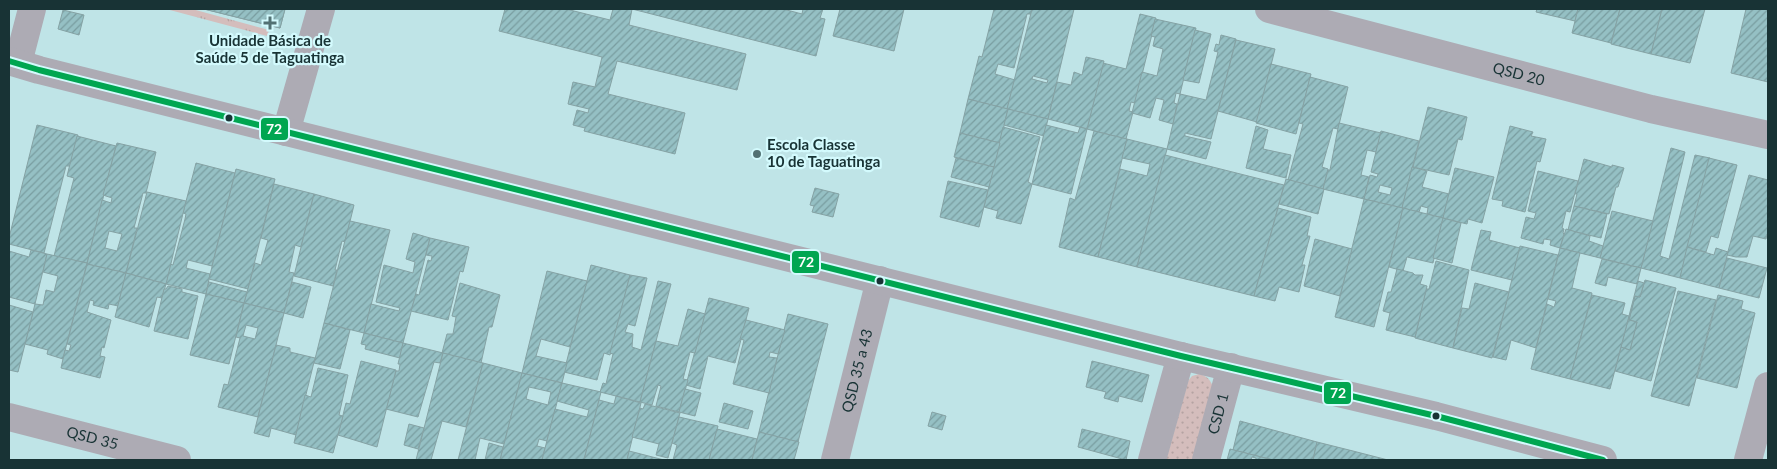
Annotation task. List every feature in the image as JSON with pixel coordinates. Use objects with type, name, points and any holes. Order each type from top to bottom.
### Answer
[{"type":"street","points":[[32,9],[13,62],[39,70],[1181,356],[1436,416],[1603,460]]},
{"type":"street","points":[[286,132],[321,9]]},
{"type":"street","name":"QSD 20","points":[[1269,9],[1651,109],[1768,135]]},
{"type":"street","name":"QSD 35 a 43","points":[[835,460],[880,280]]},
{"type":"street","points":[[1152,460],[1181,356]]},
{"type":"street","name":"CSD 1","points":[[1206,460],[1231,367]]},
{"type":"street","points":[[1748,460],[1768,386]]},
{"type":"street","name":"QSD 35","points":[[9,417],[177,460]]},
{"type":"green space","points":[[166,9],[192,9],[269,30],[267,36]]},
{"type":"green space","points":[[1199,374],[1208,378],[1213,387],[1193,460],[1166,460],[1188,381],[1192,376]]},
{"type":"building","name":"Unidade Básica de Saúde 5 de Taguatinga","points":[[204,9],[285,9],[280,28]]},
{"type":"building","name":"Unidade Básica de Saúde 5 de Taguatinga","points":[[204,9],[285,9],[280,28]]},
{"type":"building","points":[[505,9],[566,9],[610,20],[613,9],[632,9],[629,25],[746,54],[737,90],[617,61],[608,94],[685,113],[675,154],[584,131],[585,128],[573,125],[577,110],[588,113],[589,109],[568,104],[573,82],[595,87],[602,57],[499,31]]},
{"type":"building","points":[[632,9],[783,9],[802,14],[803,9],[823,9],[820,18],[825,19],[816,56]]},
{"type":"building","points":[[840,9],[904,9],[894,51],[833,36]]},
{"type":"building","points":[[994,9],[1032,9],[1031,14],[1027,14],[1014,68],[998,64],[995,74],[1015,80],[1007,109],[968,99],[979,56],[982,57]]},
{"type":"building","points":[[1032,9],[1074,9],[1048,119],[1007,109]],"holes":[[[1033,76],[1048,80],[1047,83],[1032,79]]]},
{"type":"building","points":[[1537,9],[1578,9],[1575,21],[1536,12]]},
{"type":"building","points":[[1578,9],[1620,9],[1611,43],[1572,33]]},
{"type":"building","points":[[1620,9],[1662,9],[1651,54],[1611,44]]},
{"type":"building","points":[[1662,9],[1705,9],[1690,63],[1651,54]]},
{"type":"building","points":[[1746,9],[1768,9],[1768,82],[1731,73]]},
{"type":"building","points":[[63,10],[84,15],[79,35],[58,29]]},
{"type":"building","points":[[1140,14],[1156,18],[1135,103],[1131,102],[1129,111],[1133,112],[1126,139],[1087,129],[1103,63],[1126,69]]},
{"type":"building","points":[[1155,19],[1196,28],[1180,94],[1176,93],[1174,103],[1177,104],[1173,124],[1159,120],[1164,100],[1156,98],[1150,118],[1132,113],[1142,72],[1157,76],[1163,49],[1153,46],[1155,37],[1151,36]]},
{"type":"building","points":[[1195,30],[1211,34],[1199,83],[1183,80]]},
{"type":"building","points":[[1221,35],[1236,39],[1211,139],[1185,133],[1185,136],[1211,142],[1206,159],[1167,149],[1180,94],[1206,100],[1218,52],[1214,51],[1216,44],[1219,45]]},
{"type":"building","points":[[1236,40],[1275,49],[1257,122],[1218,111]]},
{"type":"building","points":[[1086,57],[1104,61],[1087,129],[1048,119],[1057,82],[1071,85],[1074,72],[1082,75]]},
{"type":"building","points":[[1271,64],[1311,74],[1296,134],[1256,123]]},
{"type":"building","points":[[1310,77],[1348,87],[1338,129],[1333,128],[1322,167],[1328,169],[1323,189],[1288,180],[1303,124],[1299,123]]},
{"type":"building","points":[[968,99],[1008,109],[1000,143],[960,133]]},
{"type":"building","points":[[1428,107],[1467,117],[1462,140],[1458,139],[1449,175],[1413,167]]},
{"type":"building","points":[[1008,109],[1048,119],[1044,136],[1004,125]]},
{"type":"building","points":[[1339,123],[1381,133],[1376,152],[1367,150],[1361,175],[1369,177],[1364,199],[1323,189],[1328,170],[1330,170]]},
{"type":"building","points":[[37,125],[78,135],[70,166],[66,166],[44,253],[9,244]]},
{"type":"building","points":[[1046,125],[1078,133],[1080,127],[1087,129],[1071,194],[1032,184]]},
{"type":"building","points":[[1256,126],[1268,130],[1263,149],[1291,155],[1286,178],[1246,168]]},
{"type":"building","points":[[1510,126],[1533,132],[1531,136],[1546,139],[1540,162],[1537,161],[1525,212],[1502,206],[1503,201],[1492,199]]},
{"type":"building","points":[[1003,127],[1040,137],[1028,182],[1032,184],[1021,224],[996,218],[998,211],[984,207]]},
{"type":"building","points":[[1094,131],[1127,139],[1098,257],[1059,247],[1070,198],[1075,200]]},
{"type":"building","points":[[1381,131],[1419,141],[1402,208],[1364,199],[1370,175],[1377,177],[1378,174],[1371,172]],"holes":[[[1380,185],[1392,188],[1390,195],[1378,192]]]},
{"type":"building","points":[[960,133],[1000,143],[994,167],[954,157]]},
{"type":"building","points":[[77,136],[116,146],[87,263],[54,256],[74,178],[67,176]]},
{"type":"building","points":[[1127,139],[1167,149],[1137,267],[1098,257],[1120,169],[1147,176],[1150,164],[1122,158]]},
{"type":"building","points":[[117,143],[156,152],[146,193],[143,193],[134,228],[137,228],[126,273],[87,264],[102,200],[111,203],[112,198],[103,195]],"holes":[[[109,231],[122,234],[117,251],[105,248]]]},
{"type":"building","points":[[1671,148],[1685,152],[1660,256],[1669,259],[1695,155],[1710,158],[1680,278],[1641,268]]},
{"type":"building","points":[[1165,155],[1284,185],[1254,296],[1137,267]]},
{"type":"building","points":[[956,158],[994,167],[989,187],[951,177]]},
{"type":"building","points":[[1709,158],[1737,165],[1718,238],[1711,236],[1706,252],[1687,247]]},
{"type":"building","points":[[1584,159],[1612,167],[1612,165],[1624,168],[1618,187],[1616,187],[1609,214],[1574,206],[1577,194],[1575,194]]},
{"type":"building","points":[[196,163],[235,173],[212,266],[188,260],[186,268],[210,274],[206,294],[166,284],[170,264],[173,265],[185,219],[186,214],[183,213]]},
{"type":"building","points":[[1412,167],[1427,171],[1422,187],[1449,194],[1443,218],[1427,214],[1428,208],[1421,206],[1419,212],[1402,208]]},
{"type":"building","points":[[1455,168],[1494,177],[1482,223],[1468,219],[1467,224],[1443,218]]},
{"type":"building","points":[[236,169],[275,179],[248,289],[209,279]]},
{"type":"building","points":[[1538,171],[1578,181],[1570,212],[1566,211],[1562,228],[1564,229],[1564,234],[1560,248],[1550,245],[1551,240],[1544,239],[1543,244],[1521,238],[1526,217],[1534,219],[1536,213],[1528,211]]},
{"type":"building","points":[[1749,175],[1768,180],[1768,234],[1766,239],[1753,236],[1747,257],[1736,257],[1727,255]]},
{"type":"building","points":[[1286,179],[1324,189],[1318,214],[1279,204]]},
{"type":"building","points":[[948,181],[988,190],[979,227],[940,217]]},
{"type":"building","points":[[274,184],[314,194],[301,247],[295,245],[289,272],[294,273],[284,313],[244,303],[255,263],[261,265],[268,240],[261,238]]},
{"type":"building","points":[[815,188],[839,194],[833,217],[812,212],[814,206],[810,205]]},
{"type":"building","points":[[147,192],[186,201],[166,284],[126,273]]},
{"type":"building","points":[[314,194],[354,205],[345,242],[342,241],[333,286],[294,276]]},
{"type":"building","points":[[1364,199],[1403,208],[1374,327],[1335,317]]},
{"type":"building","points":[[1574,206],[1607,214],[1601,238],[1568,230]]},
{"type":"building","points":[[1278,208],[1311,217],[1307,236],[1310,236],[1302,265],[1305,265],[1299,292],[1279,287],[1275,301],[1254,296]]},
{"type":"building","points":[[1403,208],[1443,218],[1433,263],[1407,257],[1403,271],[1389,267]]},
{"type":"building","points":[[1612,211],[1653,221],[1641,268],[1600,258]]},
{"type":"building","points":[[1443,218],[1461,223],[1452,263],[1433,258]]},
{"type":"building","points":[[350,221],[390,230],[364,333],[324,323]]},
{"type":"building","points":[[1566,229],[1590,236],[1589,241],[1603,246],[1600,258],[1560,248]]},
{"type":"building","points":[[1481,230],[1491,232],[1489,240],[1520,248],[1512,280],[1471,270]]},
{"type":"building","points":[[413,233],[430,238],[403,343],[364,333],[371,304],[399,311],[400,308],[376,302],[384,265],[413,273],[415,262],[406,259]]},
{"type":"building","points":[[430,238],[469,247],[463,272],[460,271],[448,320],[411,311],[416,294],[419,295],[428,260],[431,261],[432,256],[426,255]]},
{"type":"building","points":[[1315,239],[1352,249],[1340,296],[1304,286]]},
{"type":"building","points":[[1520,246],[1558,255],[1536,348],[1511,340],[1506,360],[1493,357]]},
{"type":"building","points":[[1687,247],[1714,255],[1716,248],[1728,252],[1719,288],[1680,278]]},
{"type":"building","points":[[1560,248],[1580,253],[1572,288],[1592,293],[1570,379],[1531,369],[1547,304],[1554,307],[1556,301],[1548,299]]},
{"type":"building","points":[[31,250],[47,254],[35,304],[9,297],[9,251],[29,257]]},
{"type":"building","points":[[47,254],[87,263],[63,359],[47,354],[48,350],[25,344],[35,304],[43,305],[46,290],[54,292],[58,276],[43,272]]},
{"type":"building","points":[[1727,258],[1767,268],[1759,298],[1719,288]]},
{"type":"building","points":[[1602,259],[1641,268],[1637,284],[1608,277],[1606,286],[1595,283]]},
{"type":"building","points":[[1436,261],[1469,270],[1453,348],[1415,338],[1426,289],[1429,289]]},
{"type":"building","points":[[87,264],[126,273],[118,306],[109,304],[108,309],[93,305],[94,301],[90,300],[87,312],[111,320],[100,356],[105,357],[100,378],[61,368],[65,350],[69,351],[71,345],[67,344]]},
{"type":"building","points":[[591,265],[630,275],[610,355],[604,353],[597,380],[564,372]]},
{"type":"building","points":[[1397,269],[1415,275],[1423,275],[1420,284],[1427,286],[1415,337],[1386,330],[1390,313],[1383,311],[1388,292],[1391,292]]},
{"type":"building","points":[[547,271],[587,281],[570,347],[541,339],[536,356],[567,363],[562,383],[522,373]]},
{"type":"building","points":[[126,273],[166,284],[162,298],[157,297],[149,327],[115,317]]},
{"type":"building","points":[[630,275],[647,278],[635,326],[628,324],[625,332],[633,334],[632,347],[641,350],[658,281],[671,284],[640,402],[600,392],[603,383],[606,384],[613,354],[610,353]]},
{"type":"building","points":[[1645,280],[1676,288],[1651,381],[1615,371],[1621,347],[1630,350],[1637,322],[1629,320],[1635,296],[1640,297]]},
{"type":"building","points":[[1638,281],[1644,283],[1640,297],[1635,296],[1629,320],[1637,322],[1630,350],[1621,347]]},
{"type":"building","points":[[209,282],[247,292],[244,303],[206,294]]},
{"type":"building","points":[[292,282],[311,287],[303,318],[284,313]]},
{"type":"building","points":[[460,283],[500,295],[492,327],[489,327],[481,363],[442,353],[447,334],[453,334],[456,317],[452,316]]},
{"type":"building","points":[[1475,283],[1509,292],[1492,358],[1453,348],[1462,308],[1469,309]]},
{"type":"building","points":[[168,286],[182,289],[182,292],[198,296],[188,339],[154,331],[164,289]]},
{"type":"building","points":[[1678,291],[1716,300],[1689,406],[1651,396]]},
{"type":"building","points":[[206,294],[244,303],[229,364],[190,355]]},
{"type":"building","points":[[1592,295],[1625,303],[1622,314],[1629,316],[1610,389],[1570,379]]},
{"type":"building","points":[[1718,295],[1743,301],[1741,309],[1755,313],[1737,388],[1697,378]]},
{"type":"building","points":[[709,298],[749,308],[735,363],[708,356],[700,389],[686,385]]},
{"type":"building","points":[[244,303],[284,313],[258,417],[218,407],[224,384],[228,385],[240,338],[236,337]],"holes":[[[246,325],[258,328],[255,339],[243,336]]]},
{"type":"building","points":[[9,305],[33,312],[18,372],[9,370]]},
{"type":"building","points":[[688,309],[705,314],[695,353],[690,352],[683,379],[688,380],[679,412],[656,406],[661,386],[658,385],[652,405],[640,402],[656,341],[678,346]]},
{"type":"building","points":[[788,314],[828,324],[798,442],[759,432]]},
{"type":"building","points":[[746,320],[785,330],[778,354],[770,352],[769,357],[777,358],[769,393],[733,384],[744,340],[740,339]]},
{"type":"building","points":[[324,323],[350,330],[340,369],[314,363]]},
{"type":"building","points":[[364,333],[403,343],[400,358],[365,349],[366,345],[361,344]]},
{"type":"building","points":[[403,343],[443,353],[440,363],[434,362],[418,417],[386,409],[396,371],[399,371],[400,364],[398,364]]},
{"type":"building","points":[[276,345],[290,348],[290,352],[315,358],[296,435],[271,428],[269,437],[254,433]]},
{"type":"building","points":[[443,353],[483,363],[466,427],[442,421],[431,460],[416,460]]},
{"type":"building","points":[[361,361],[396,370],[377,447],[338,435],[346,403],[350,404]]},
{"type":"building","points":[[1092,361],[1149,375],[1142,402],[1119,396],[1118,402],[1104,398],[1106,392],[1086,387]]},
{"type":"building","points":[[483,363],[522,373],[504,444],[480,438],[475,460],[458,460]]},
{"type":"building","points":[[318,368],[348,375],[339,415],[343,416],[333,453],[294,443],[305,395],[311,397]]},
{"type":"building","points":[[522,373],[562,383],[547,441],[539,439],[537,446],[545,448],[542,460],[500,460]],"holes":[[[529,387],[551,392],[548,405],[526,399]]]},
{"type":"building","points":[[562,383],[601,392],[584,460],[542,460],[555,409],[587,417],[589,410],[557,401]]},
{"type":"building","points":[[685,389],[701,393],[695,416],[679,412]]},
{"type":"building","points":[[616,396],[641,403],[627,460],[584,460],[599,400],[614,404]]},
{"type":"building","points":[[724,403],[753,411],[748,429],[719,422]]},
{"type":"building","points":[[645,404],[680,413],[668,458],[656,455],[659,444],[632,437],[640,408],[643,409]]},
{"type":"building","points":[[932,412],[946,416],[942,430],[928,426]]},
{"type":"building","points":[[679,417],[718,426],[709,460],[673,460],[677,445],[672,443]]},
{"type":"building","points":[[1240,421],[1317,442],[1313,460],[1273,460],[1233,450]]},
{"type":"building","points":[[409,424],[424,428],[418,449],[404,445]]},
{"type":"building","points":[[717,429],[757,439],[752,460],[709,460]]},
{"type":"building","points":[[1082,429],[1130,441],[1126,460],[1078,447]]},
{"type":"building","points":[[759,432],[799,442],[794,460],[752,460]]},
{"type":"building","points":[[1317,442],[1353,451],[1388,460],[1313,460]]},
{"type":"building","points":[[489,443],[503,447],[500,460],[485,460]]},
{"type":"building","points":[[1230,449],[1273,460],[1256,460],[1256,458],[1252,457],[1251,460],[1227,460]]},
{"type":"building","points":[[629,451],[637,453],[664,460],[627,460]]},
{"type":"transit line","name":"72","points":[[9,61],[1181,356],[1436,416],[1603,460]]},
{"type":"place","name":"Unidade Básica de Saúde 5 de Taguatinga","points":[[270,23]]},
{"type":"place","name":"Escola Classe 10 de Taguatinga","points":[[757,154]]}]
